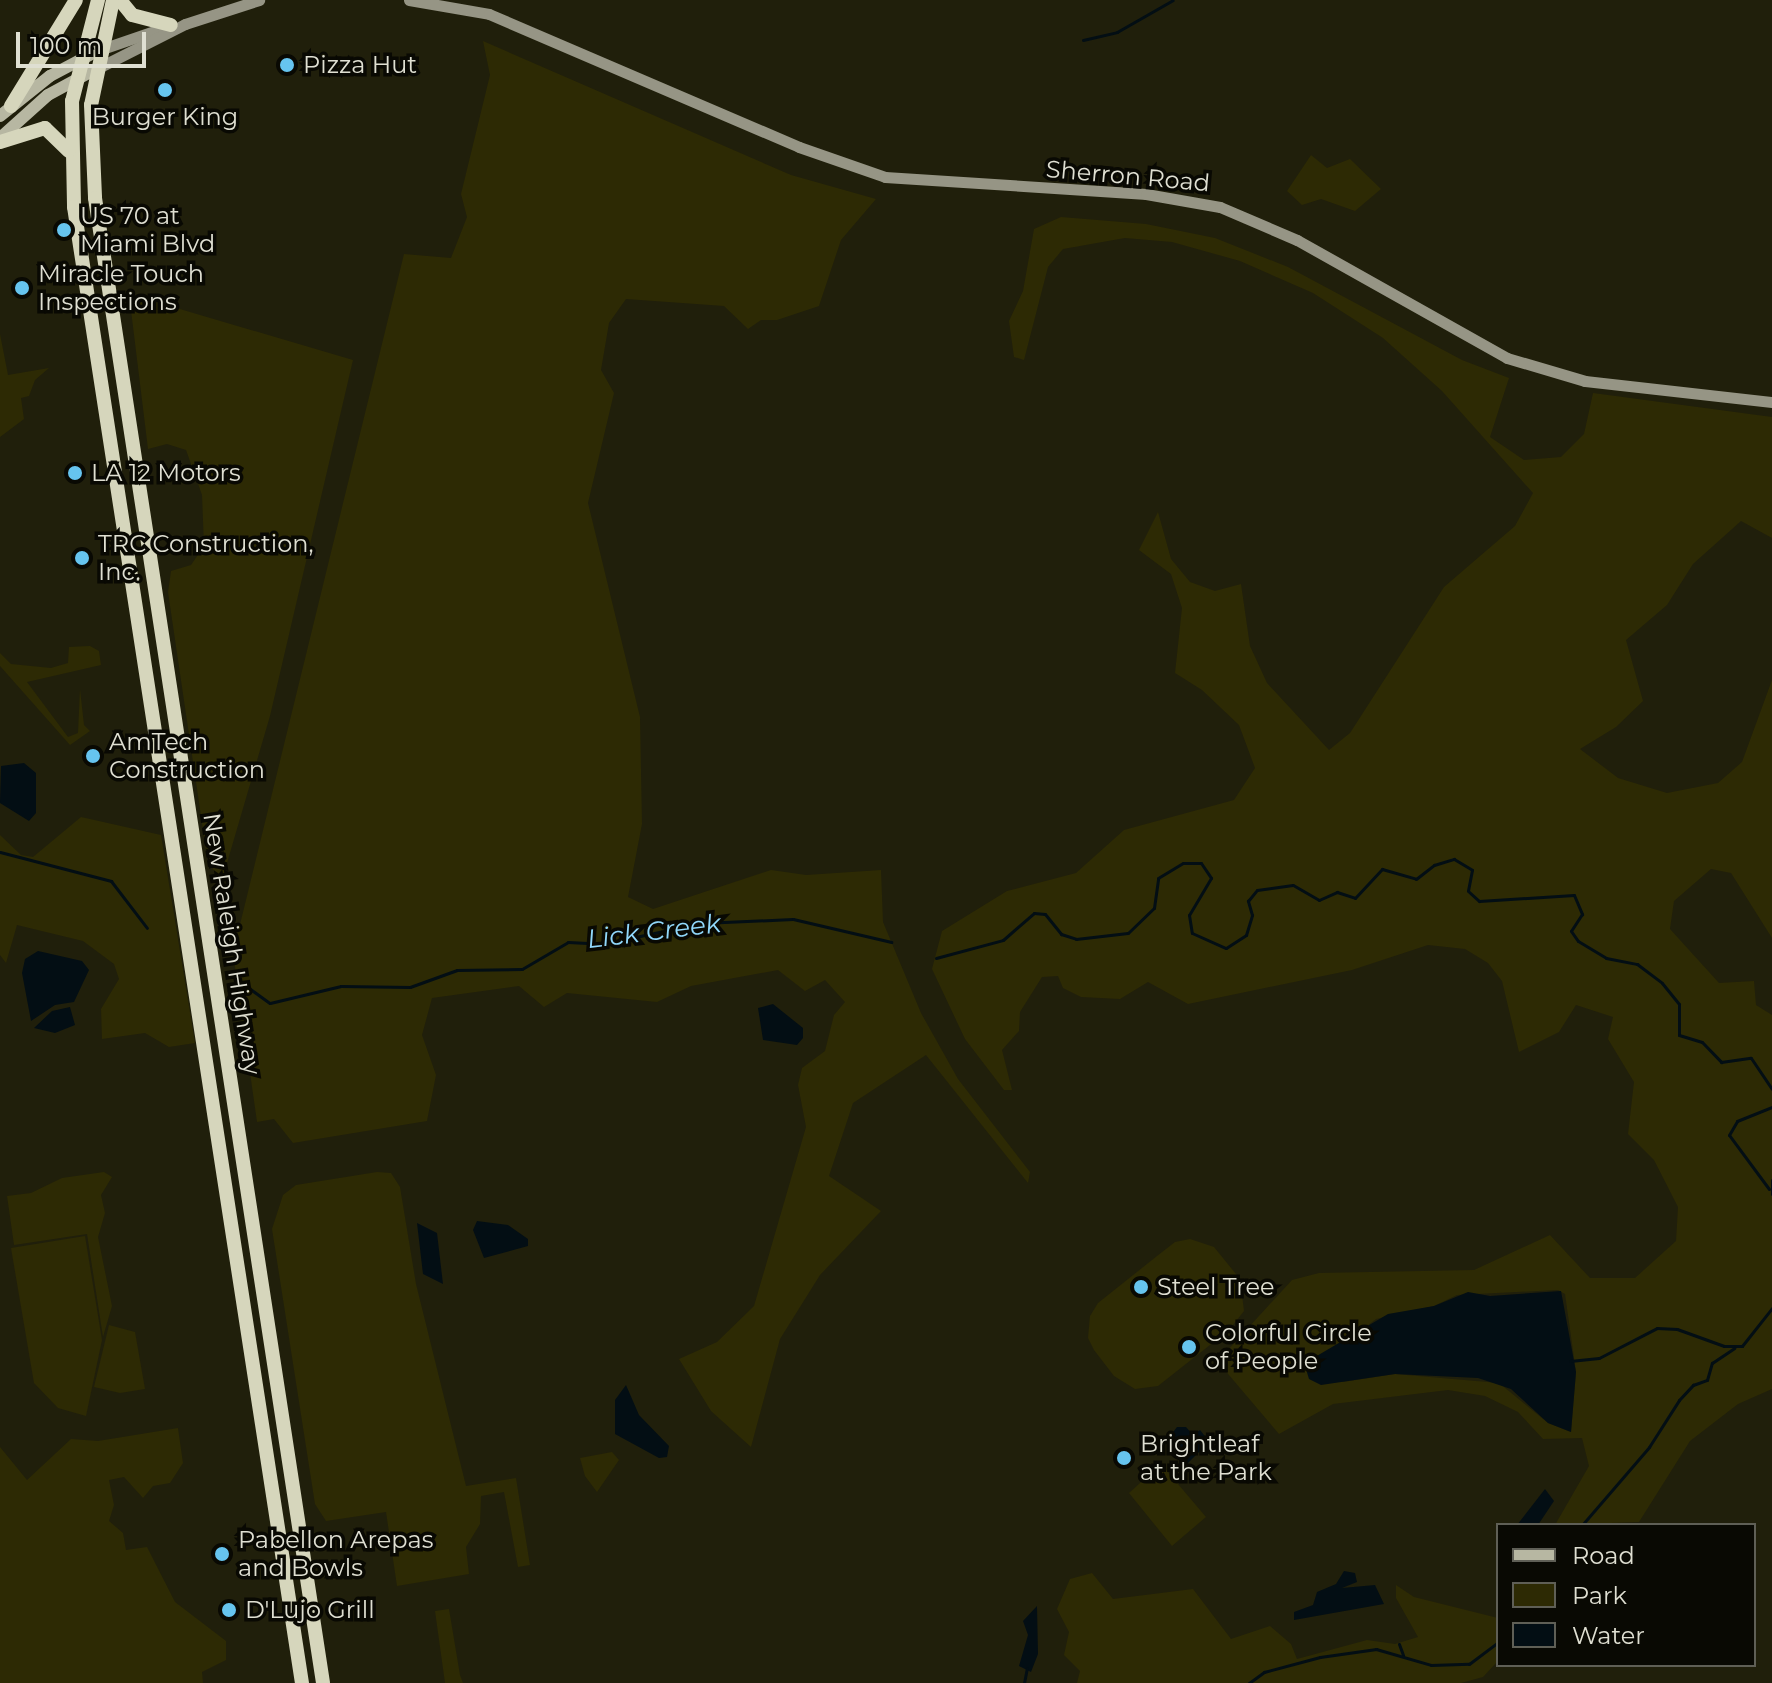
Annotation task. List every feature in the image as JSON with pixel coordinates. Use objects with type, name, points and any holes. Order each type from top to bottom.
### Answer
[{"type":"highway","points":[[5,111],[76,0]]},
{"type":"highway","name":"New Raleigh Highway","points":[[98,0],[75,79],[69,151],[80,247],[302,1683]]},
{"type":"highway","name":"New Raleigh Highway","points":[[113,0],[96,69],[91,145],[101,244],[323,1683]]},
{"type":"highway","points":[[120,0],[132,15],[178,25]]},
{"type":"highway","points":[[0,140],[45,128],[69,151]]},
{"type":"highway","points":[[80,247],[101,244]]},
{"type":"highway","points":[[115,474],[136,470]]},
{"type":"highway","points":[[279,1526],[287,1533],[301,1607],[312,1615]]},
{"type":"highway","points":[[292,1618],[305,1628],[316,1683]]},
{"type":"main road","points":[[5,111],[80,59],[99,50],[259,0]]},
{"type":"main road","name":"Sherron Road","points":[[409,0],[458,10],[471,3],[799,147],[885,177],[1146,194],[1220,207],[1297,240],[1507,358],[1585,381],[1772,402]]},
{"type":"main road","points":[[0,140],[48,95],[178,25]]},
{"type":"green space","points":[[483,41],[791,175],[876,199],[841,240],[819,306],[777,320],[761,320],[748,329],[724,306],[626,299],[609,323],[601,370],[614,393],[588,503],[640,717],[642,824],[628,897],[653,909],[771,870],[806,875],[881,870],[883,922],[921,1013],[958,1079],[1030,1172],[1028,1183],[926,1055],[853,1103],[829,1176],[881,1211],[820,1275],[780,1339],[751,1447],[711,1411],[679,1359],[717,1342],[754,1306],[806,1127],[798,1085],[802,1068],[825,1051],[834,1015],[845,1002],[825,980],[805,991],[778,970],[691,986],[657,1002],[567,993],[544,1007],[519,986],[432,998],[422,1035],[436,1075],[427,1121],[293,1143],[274,1119],[257,1122],[233,953],[404,254],[451,258],[467,217],[461,194],[490,75]]},
{"type":"green space","points":[[1311,155],[1327,168],[1350,159],[1381,189],[1355,211],[1321,199],[1302,205],[1287,191]]},
{"type":"green space","points":[[1061,217],[1146,224],[1215,238],[1288,267],[1462,360],[1509,378],[1490,437],[1524,460],[1561,457],[1584,434],[1593,393],[1772,417],[1772,538],[1741,521],[1693,564],[1667,605],[1626,640],[1643,701],[1616,727],[1580,749],[1618,778],[1667,793],[1718,783],[1742,762],[1772,680],[1772,938],[1731,873],[1711,869],[1674,901],[1670,929],[1719,983],[1754,981],[1756,1005],[1772,1015],[1772,1389],[1738,1404],[1690,1441],[1639,1522],[1556,1523],[1589,1466],[1582,1438],[1543,1439],[1518,1412],[1485,1396],[1448,1390],[1333,1404],[1279,1434],[1223,1368],[1226,1352],[1292,1280],[1319,1273],[1474,1270],[1550,1235],[1590,1278],[1635,1278],[1676,1241],[1678,1207],[1654,1160],[1628,1134],[1634,1082],[1608,1039],[1613,1017],[1576,1005],[1559,1032],[1519,1052],[1502,981],[1488,963],[1465,949],[1428,945],[1352,970],[1188,1004],[1148,982],[1120,999],[1081,997],[1063,988],[1058,976],[1042,977],[1020,1012],[1019,1031],[1002,1050],[1012,1090],[1004,1090],[965,1039],[932,969],[942,931],[1007,891],[1076,873],[1124,830],[1234,800],[1255,768],[1239,725],[1202,690],[1175,673],[1182,608],[1171,574],[1139,550],[1158,512],[1171,559],[1190,582],[1215,591],[1241,584],[1250,646],[1267,683],[1329,750],[1350,733],[1444,587],[1515,526],[1533,493],[1442,391],[1383,338],[1313,293],[1240,261],[1172,242],[1125,238],[1063,249],[1048,267],[1024,360],[1014,357],[1009,321],[1023,291],[1034,229]],"holes":[[[1558,1290],[1565,1294],[1576,1372],[1571,1432],[1548,1423],[1499,1383],[1395,1374],[1343,1382],[1310,1360],[1340,1347],[1376,1319],[1434,1306],[1457,1295]]]},
{"type":"green space","points":[[129,294],[353,360],[270,716],[220,887],[206,850],[168,592],[171,571],[191,565],[204,546],[202,495],[186,450],[167,444],[148,449]]},
{"type":"green space","points":[[0,334],[8,375],[49,368],[35,380],[29,396],[21,398],[24,419],[0,437]]},
{"type":"green space","points":[[90,646],[99,651],[101,665],[27,682],[68,737],[78,733],[80,689],[84,725],[90,731],[70,745],[0,666],[0,653],[11,664],[51,668],[68,663],[69,647]]},
{"type":"green space","points":[[81,817],[161,835],[195,1043],[169,1047],[145,1033],[102,1039],[101,1009],[119,979],[114,964],[83,941],[17,925],[6,963],[0,955],[0,835],[21,855],[33,857]]},
{"type":"green space","points":[[104,1172],[112,1177],[101,1195],[105,1213],[98,1237],[112,1306],[103,1337],[87,1234],[14,1245],[7,1196],[31,1193],[62,1178]]},
{"type":"green space","points":[[377,1172],[391,1173],[400,1187],[416,1284],[466,1486],[516,1478],[530,1565],[518,1567],[504,1492],[481,1496],[480,1524],[466,1547],[469,1574],[397,1586],[386,1512],[326,1521],[315,1504],[272,1229],[283,1195],[296,1185]]},
{"type":"green space","points":[[85,1236],[102,1340],[86,1416],[58,1408],[34,1383],[11,1248]]},
{"type":"green space","points":[[1190,1239],[1214,1247],[1240,1279],[1244,1311],[1229,1330],[1158,1386],[1135,1389],[1114,1376],[1094,1350],[1088,1338],[1090,1316],[1098,1303],[1175,1242]]},
{"type":"green space","points":[[109,1325],[135,1332],[145,1389],[120,1393],[94,1387]]},
{"type":"green space","points":[[178,1428],[183,1463],[170,1483],[153,1486],[143,1498],[124,1477],[109,1480],[114,1505],[109,1521],[123,1533],[126,1550],[147,1547],[175,1602],[226,1641],[226,1660],[202,1672],[203,1683],[0,1683],[0,1447],[27,1480],[71,1439],[98,1441]]},
{"type":"green space","points":[[612,1452],[619,1460],[597,1492],[585,1476],[580,1458]]},
{"type":"green space","points":[[1161,1464],[1206,1517],[1172,1546],[1129,1493]]},
{"type":"green space","points":[[1092,1573],[1113,1599],[1193,1589],[1231,1639],[1270,1626],[1291,1644],[1297,1659],[1367,1640],[1395,1644],[1418,1637],[1396,1598],[1396,1585],[1414,1597],[1496,1618],[1496,1663],[1483,1677],[1461,1683],[1077,1683],[1080,1671],[1064,1655],[1069,1632],[1057,1609],[1070,1579]]},
{"type":"green space","points":[[449,1609],[463,1683],[445,1683],[435,1611]]},
{"type":"water","points":[[24,763],[36,773],[36,813],[29,821],[0,803],[1,766]]},
{"type":"water","points":[[38,951],[82,961],[89,970],[74,1002],[55,1005],[31,1021],[22,973],[25,959]]},
{"type":"water","points":[[773,1004],[803,1028],[803,1038],[797,1045],[763,1040],[758,1008]]},
{"type":"water","points":[[70,1007],[75,1025],[55,1033],[34,1028],[52,1011]]},
{"type":"water","points":[[477,1221],[508,1225],[528,1239],[528,1246],[484,1258],[473,1230]]},
{"type":"water","points":[[417,1223],[437,1233],[443,1284],[423,1274]]},
{"type":"water","points":[[1561,1291],[1576,1372],[1571,1432],[1548,1423],[1511,1389],[1478,1378],[1395,1374],[1321,1385],[1309,1379],[1306,1369],[1310,1360],[1388,1314],[1434,1306],[1468,1292],[1490,1296]]},
{"type":"water","points":[[626,1385],[639,1415],[669,1446],[667,1457],[659,1458],[615,1434],[615,1400]]},
{"type":"water","points":[[1177,1427],[1186,1427],[1193,1435],[1200,1430],[1215,1449],[1204,1453],[1203,1448],[1186,1465],[1174,1450],[1189,1436],[1174,1444],[1167,1440]]},
{"type":"water","points":[[1545,1489],[1554,1501],[1539,1523],[1519,1523]]},
{"type":"water","points":[[1344,1571],[1355,1573],[1357,1582],[1342,1588],[1375,1585],[1384,1604],[1294,1620],[1294,1612],[1313,1605],[1317,1592],[1336,1584]]},
{"type":"water","points":[[1037,1606],[1038,1654],[1031,1672],[1019,1666],[1028,1635],[1023,1621]]},
{"type":"waterway","points":[[1083,40],[1117,32],[1173,0]]},
{"type":"waterway","name":"Lick Creek","points":[[0,852],[111,881],[147,928]]},
{"type":"waterway","name":"Lick Creek","points":[[936,958],[1003,940],[1034,913],[1045,914],[1061,934],[1076,939],[1128,933],[1154,908],[1158,878],[1183,863],[1201,863],[1211,878],[1189,915],[1192,933],[1226,948],[1246,935],[1252,915],[1248,901],[1257,890],[1293,885],[1319,900],[1337,892],[1355,898],[1382,869],[1416,879],[1434,865],[1454,859],[1472,870],[1468,891],[1479,901],[1574,895],[1582,914],[1571,931],[1578,941],[1606,958],[1637,964],[1662,983],[1679,1004],[1679,1035],[1702,1042],[1721,1062],[1751,1058],[1772,1089]]},
{"type":"waterway","name":"Lick Creek","points":[[242,983],[270,1003],[341,986],[410,987],[457,970],[522,969],[568,942],[602,944],[702,923],[793,919],[891,942]]},
{"type":"waterway","name":"Lick Creek","points":[[1769,1189],[1729,1135],[1737,1121],[1772,1107]]},
{"type":"waterway","name":"Lick Creek","points":[[1772,1180],[1772,1194]]},
{"type":"waterway","points":[[1570,1361],[1599,1358],[1657,1328],[1677,1329],[1724,1346],[1742,1346],[1772,1308]]},
{"type":"waterway","points":[[1584,1523],[1649,1447],[1679,1400],[1693,1385],[1707,1380],[1712,1363],[1734,1348]]},
{"type":"waterway","points":[[1399,1644],[1403,1655]]},
{"type":"waterway","points":[[1249,1683],[1264,1672],[1320,1657],[1376,1649],[1431,1665],[1469,1664],[1496,1644]]},
{"type":"waterway","points":[[1024,1683],[1027,1668]]},
{"type":"place","name":"Pizza Hut","points":[[287,65]]},
{"type":"place","name":"Burger King","points":[[165,90]]},
{"type":"place","name":"US 70 at Miami Blvd","points":[[64,230]]},
{"type":"place","name":"Miracle Touch Inspections","points":[[22,288]]},
{"type":"place","name":"LA 12 Motors","points":[[75,473]]},
{"type":"place","name":"TRC Construction, Inc.","points":[[82,558]]},
{"type":"place","name":"AmTech Construction","points":[[93,756]]},
{"type":"place","name":"Steel Tree","points":[[1141,1287]]},
{"type":"place","name":"Colorful Circle of People","points":[[1189,1347]]},
{"type":"place","name":"Brightleaf at the Park","points":[[1124,1458]]},
{"type":"place","name":"Pabellon Arepas and Bowls","points":[[222,1554]]},
{"type":"place","name":"D'Lujo Grill","points":[[229,1610]]}]
